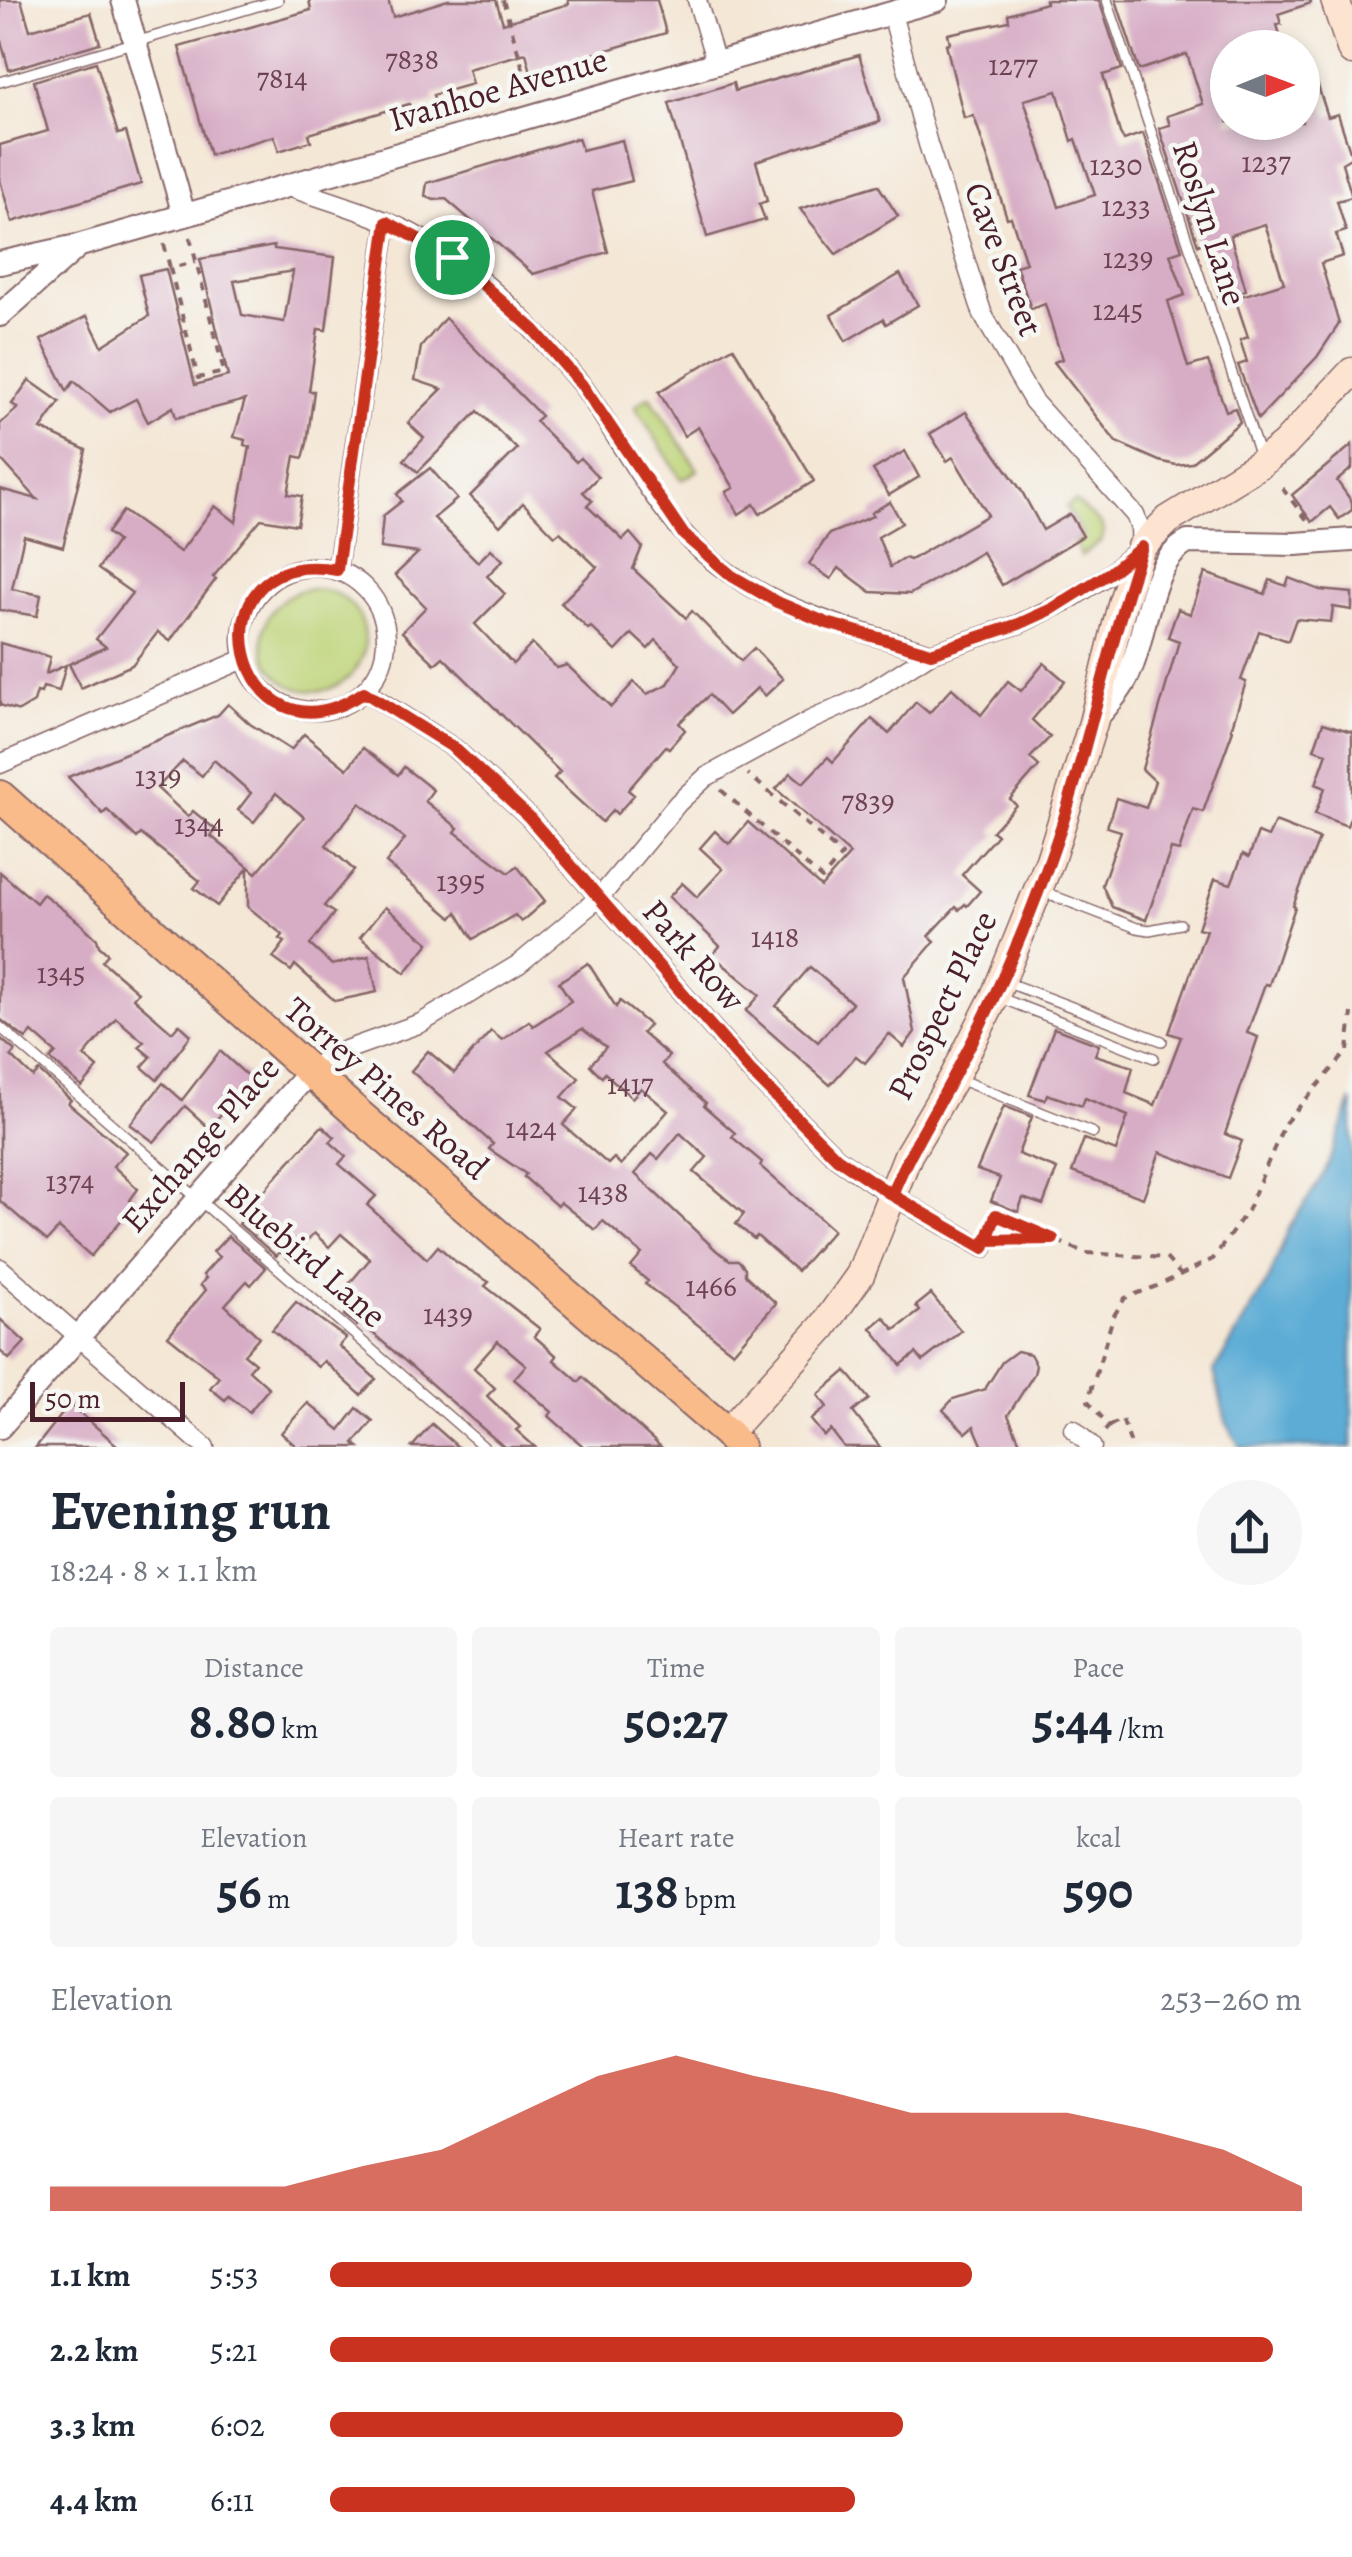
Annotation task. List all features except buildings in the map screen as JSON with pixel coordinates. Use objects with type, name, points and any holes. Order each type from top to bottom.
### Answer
[{"type":"main road","points":[[1335,0],[1352,51]]},
{"type":"main road","points":[[1142,547],[1168,520],[1262,463],[1284,445],[1352,372]]},
{"type":"main road","name":"Prospect Place","points":[[727,1442],[860,1275],[908,1156],[954,1077],[998,988],[1038,890],[1093,723],[1122,604],[1142,547]]},
{"type":"main road","name":"Torrey Pines Road","points":[[0,796],[727,1442],[756,1447]]},
{"type":"street","points":[[123,0],[184,215]]},
{"type":"street","points":[[698,0],[716,64]]},
{"type":"street","name":"Ivanhoe Avenue","points":[[0,263],[78,246],[937,0]]},
{"type":"street","name":"Cave Street","points":[[892,14],[928,144],[983,315],[1033,401],[1135,515],[1142,547]]},
{"type":"street","points":[[284,186],[387,222],[452,257],[534,330],[582,385],[684,535],[732,576],[777,602],[827,623],[931,653]]},
{"type":"street","points":[[337,570],[387,222]]},
{"type":"street","points":[[0,315],[78,246]]},
{"type":"street","points":[[1093,723],[1124,683],[1142,639],[1162,568],[1176,549],[1188,542],[1295,544],[1352,540]]},
{"type":"street","name":"Exchange Place","points":[[0,1428],[310,1071],[332,1055],[421,1023],[519,964],[601,896],[678,803],[706,777],[810,720],[862,697],[931,653],[1052,609],[1111,572],[1142,547]]},
{"type":"street","points":[[315,566],[337,570],[359,582],[375,600],[385,623],[386,648],[378,672],[364,692],[344,706],[320,712],[295,709],[273,699],[255,681],[244,659],[243,626],[258,590],[292,569],[315,566]]},
{"type":"street","points":[[0,764],[244,659]]},
{"type":"street","name":"Park Row","points":[[364,692],[454,748],[528,816],[750,1071],[837,1158],[984,1248]]},
{"type":"street","points":[[0,1268],[205,1447]]},
{"type":"street","points":[[1073,1429],[1092,1447]]},
{"type":"lane","points":[[0,82],[278,0]]},
{"type":"lane","name":"Roslyn Lane","points":[[1107,0],[1262,463]]},
{"type":"lane","points":[[1038,890],[1137,928],[1149,930],[1180,924]]},
{"type":"lane","points":[[998,988],[1162,1040]]},
{"type":"lane","points":[[998,988],[1154,1058]]},
{"type":"lane","name":"Bluebird Lane","points":[[0,1028],[484,1447]]},
{"type":"lane","points":[[954,1077],[1093,1133]]},
{"type":"path","points":[[503,0],[536,115]]},
{"type":"path","points":[[184,215],[196,262],[224,372],[198,378],[170,268],[196,262]]},
{"type":"path","points":[[1282,488],[1309,524]]},
{"type":"path","points":[[706,777],[822,879],[842,855],[733,761]]},
{"type":"path","points":[[1110,1426],[1088,1400],[1113,1317],[1125,1298],[1181,1276],[1213,1258],[1235,1231],[1285,1123],[1348,1051],[1352,1014]]},
{"type":"path","points":[[1053,1239],[986,1240],[996,1215],[1053,1239],[1086,1253],[1166,1258],[1181,1276]]},
{"type":"path","points":[[1092,1447],[1110,1426],[1122,1419],[1132,1447]]},
{"type":"green space","points":[[650,396],[698,470],[682,480],[635,406]]},
{"type":"green space","points":[[1075,501],[1104,531],[1102,540],[1081,556],[1074,542],[1083,536],[1066,507]]},
{"type":"green space","points":[[314,589],[333,593],[350,604],[361,621],[365,640],[361,659],[350,676],[333,687],[314,691],[295,687],[278,676],[267,659],[263,640],[267,621],[278,604],[295,593]]},
{"type":"water","points":[[1352,1100],[1352,1447],[1240,1447],[1226,1422],[1214,1371],[1269,1279],[1289,1228],[1325,1172]]},
{"type":"route","points":[[452,257],[387,222],[337,570],[315,566],[292,569],[258,590],[246,614],[241,637],[244,659],[255,681],[273,699],[295,709],[320,712],[344,706],[364,692],[454,748],[528,816],[750,1071],[837,1158],[892,1195],[922,1214],[984,1248],[986,1240],[1053,1239],[996,1215],[986,1240],[984,1248],[892,1195],[908,1156],[995,996],[1050,860],[1093,723],[1122,604],[1142,547],[1111,572],[1052,609],[931,653],[827,623],[777,602],[732,576],[684,535],[582,385],[534,330],[452,257]]}]
